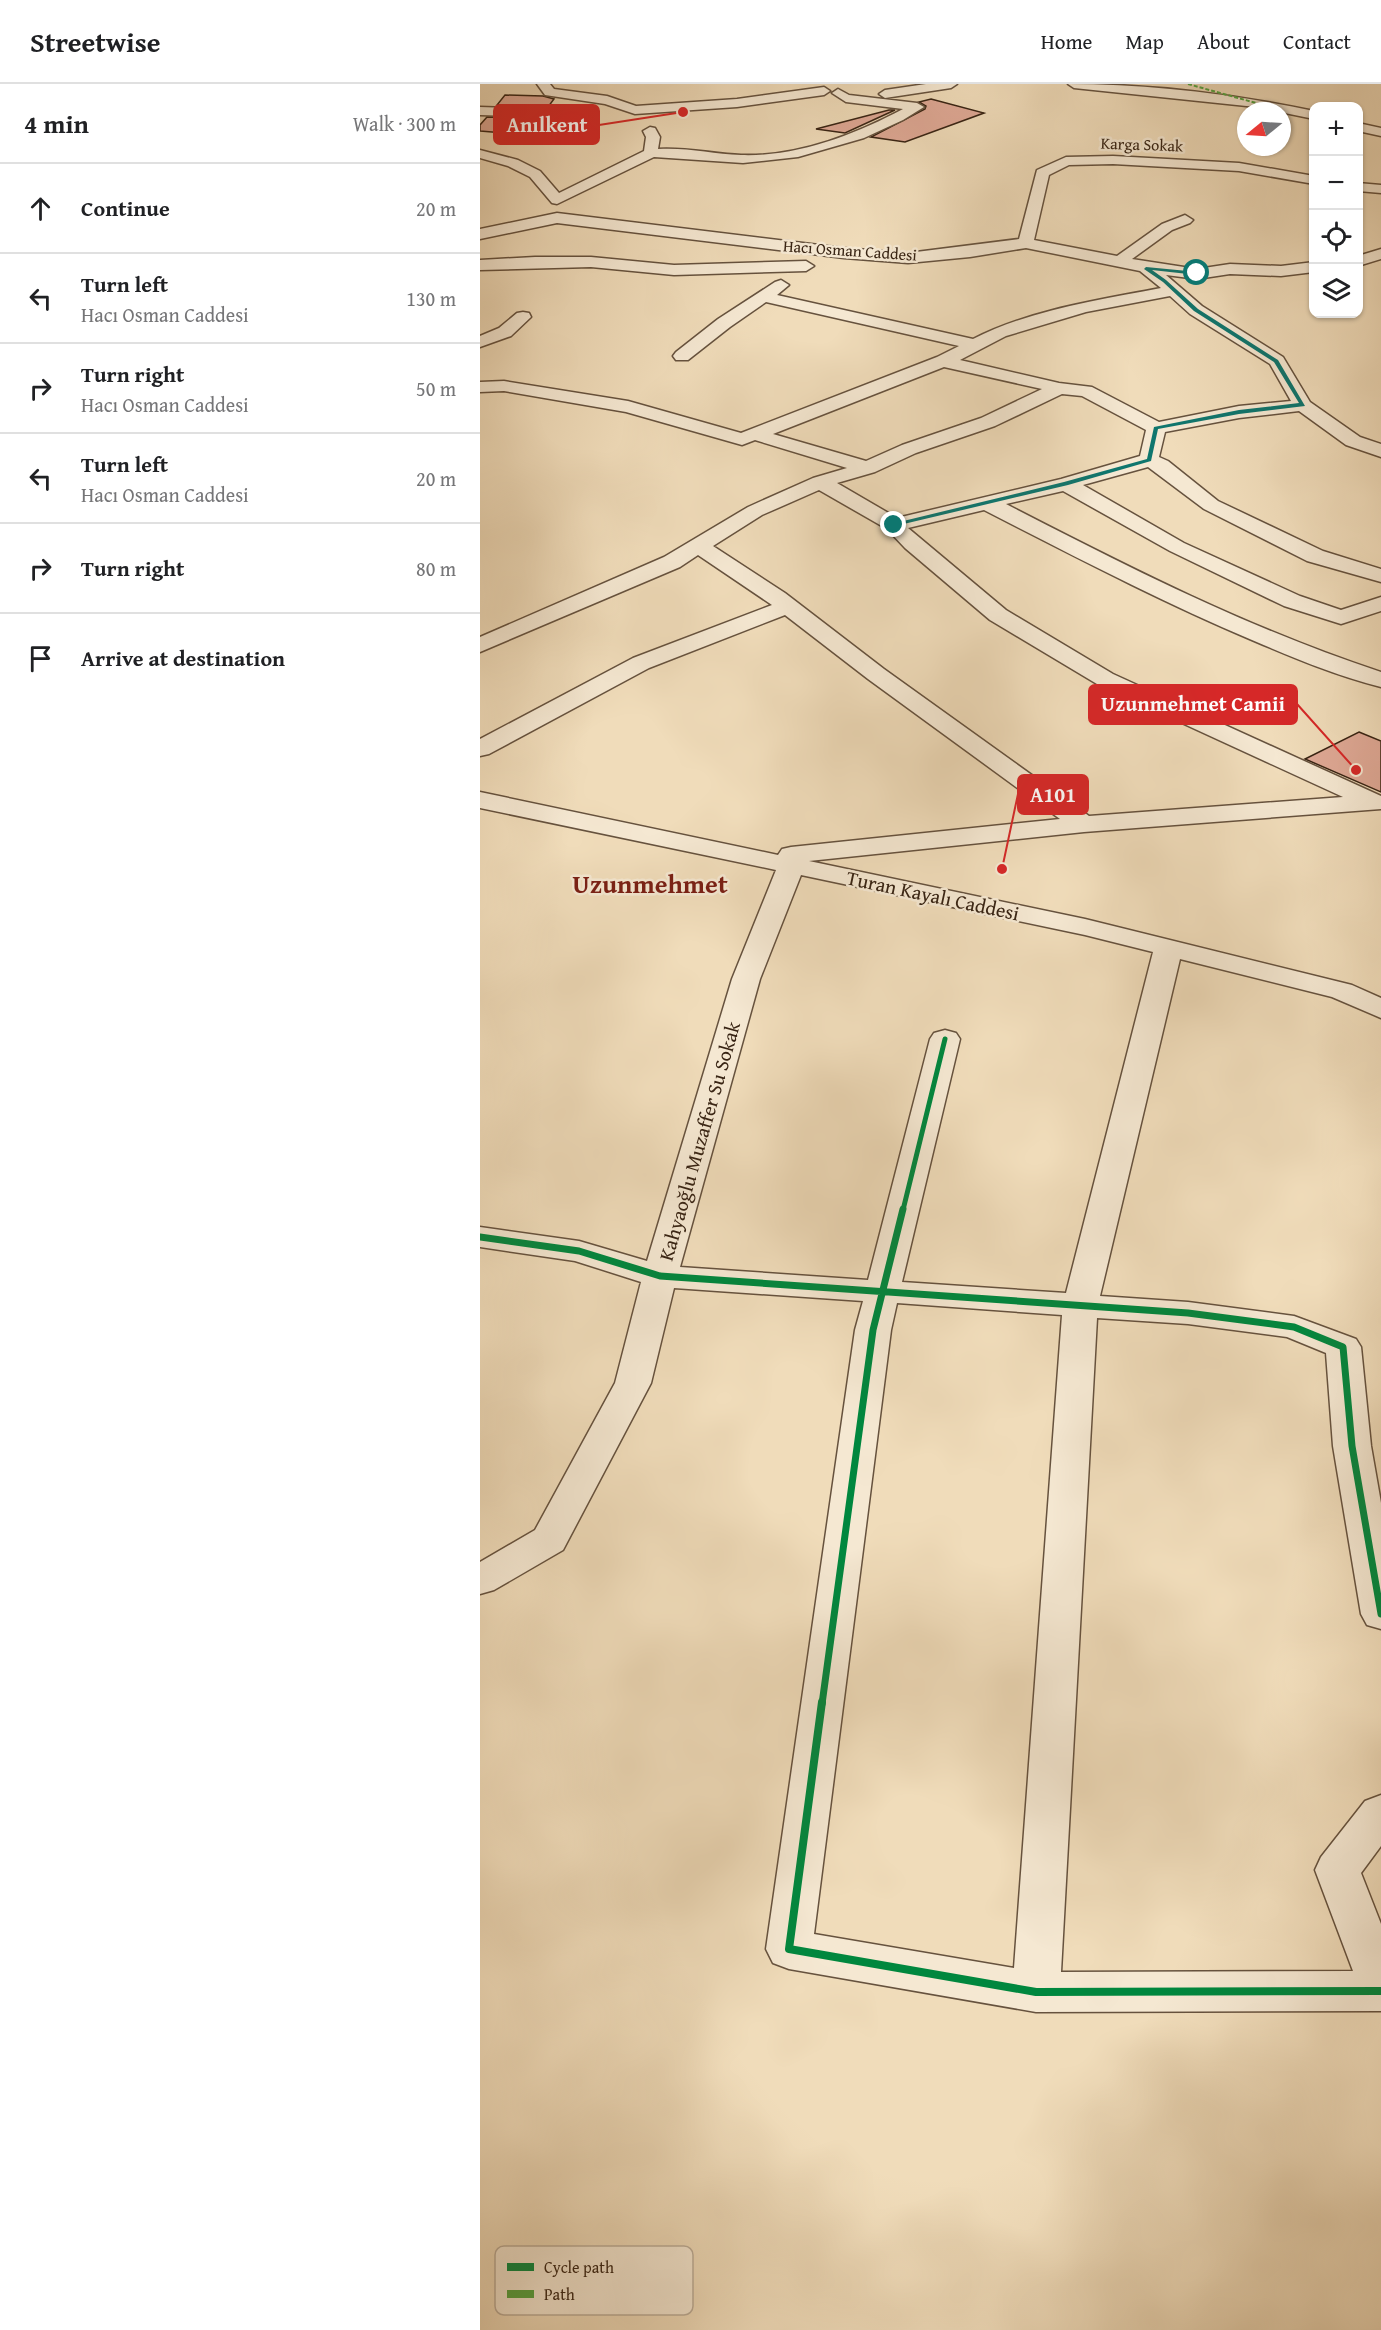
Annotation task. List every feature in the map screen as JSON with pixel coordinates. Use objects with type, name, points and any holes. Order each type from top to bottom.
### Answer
[{"type":"street","points":[[543,84],[550,92],[607,100],[635,110],[653,136],[651,153]]},
{"type":"street","points":[[557,200],[651,153],[670,151],[755,159],[797,153],[839,143],[897,118],[917,106],[846,98],[810,84]]},
{"type":"street","points":[[480,111],[586,115],[708,106],[831,92],[877,95],[951,84]]},
{"type":"street","points":[[1074,84],[1256,103],[1309,114]]},
{"type":"street","points":[[692,95],[708,106]]},
{"type":"street","points":[[1363,128],[1381,132]]},
{"type":"street","points":[[480,154],[513,163],[535,174],[557,200],[557,218]]},
{"type":"street","name":"Karga Sokak","points":[[1026,243],[1042,172],[1066,161],[1113,160],[1239,167],[1309,179]]},
{"type":"street","points":[[1363,187],[1381,189]]},
{"type":"street","name":"Hacı Osman Caddesi","points":[[480,234],[557,218],[844,253],[908,258],[970,252],[1026,243],[1120,261],[1146,268],[1196,310],[1276,361],[1303,405],[1353,441],[1381,451]]},
{"type":"street","points":[[1120,261],[1167,227],[1185,220]]},
{"type":"street","points":[[480,265],[591,262],[674,270],[806,266],[844,253]]},
{"type":"street","points":[[1363,260],[1381,254]]},
{"type":"street","points":[[682,356],[724,323],[765,297],[806,266]]},
{"type":"street","points":[[1146,268],[1197,273],[1230,269],[1271,271],[1309,267]]},
{"type":"street","points":[[480,387],[504,386],[557,393],[628,407],[742,439],[943,362],[1000,332],[1083,308],[1173,290]]},
{"type":"street","points":[[765,297],[976,345]]},
{"type":"street","points":[[480,342],[505,332],[523,317]]},
{"type":"street","points":[[943,362],[1059,388],[1086,391],[1156,428],[1239,412],[1303,405]]},
{"type":"street","points":[[480,645],[672,562],[755,511],[820,482],[868,468],[909,449],[988,422],[1059,388]]},
{"type":"street","points":[[1149,460],[1156,428]]},
{"type":"street","points":[[754,434],[868,468]]},
{"type":"street","points":[[894,525],[1066,484],[1149,460],[1161,465],[1211,505],[1316,555],[1381,576]]},
{"type":"street","points":[[820,482],[894,525],[912,544],[998,615],[1105,679],[1379,803]]},
{"type":"street","points":[[1066,484],[1177,547],[1293,601],[1341,617],[1381,604]]},
{"type":"street","points":[[987,503],[1169,596],[1285,647],[1381,680]]},
{"type":"street","points":[[699,546],[788,606],[876,674],[1084,824]]},
{"type":"street","points":[[480,749],[641,663],[788,606]]},
{"type":"street","name":"Turan Kayalı Caddesi","points":[[480,800],[1085,927],[1342,991],[1381,1010]]},
{"type":"street","points":[[777,861],[1084,824],[1379,803]]},
{"type":"street","name":"Kahyaoğlu Muzaffer Su Sokak","points":[[480,1580],[549,1540],[633,1383],[660,1276],[746,979],[777,861]]},
{"type":"street","points":[[1036,1992],[1080,1307],[1168,948]]},
{"type":"street","points":[[945,1039],[873,1330],[789,1949],[1036,1992],[1381,1991]]},
{"type":"street","points":[[480,1237],[579,1251],[660,1276],[1188,1313],[1294,1327],[1343,1347],[1352,1446],[1373,1521],[1381,1614]]},
{"type":"street","points":[[1381,1813],[1337,1870],[1381,1983]]},
{"type":"building","points":[[505,95],[543,96],[554,99],[548,107],[497,105]]},
{"type":"building","points":[[931,99],[984,113],[905,142],[871,137],[925,109],[926,106],[919,102]]},
{"type":"building","points":[[895,110],[845,133],[816,129]]},
{"type":"building","points":[[487,117],[539,119],[527,135],[480,131],[480,125]]},
{"type":"building","points":[[1359,732],[1381,741],[1381,792],[1305,759]]},
{"type":"marked path","points":[[1188,84],[1252,102]]},
{"type":"cycle path","points":[[945,1039],[873,1330],[789,1949],[1036,1992],[1381,1991]]},
{"type":"cycle path","points":[[480,1237],[579,1251],[660,1276],[1188,1313],[1294,1327],[1343,1347],[1352,1446],[1381,1614]]},
{"type":"place","name":"Anılkent","points":[[683,112]]},
{"type":"place","name":"Uzunmehmet Camii","points":[[1356,770]]},
{"type":"place","name":"A101","points":[[1002,869]]},
{"type":"district","name":"Uzunmehmet","points":[[650,883]]},
{"type":"route","points":[[894,525],[1066,484],[1149,460],[1156,428],[1239,412],[1303,405],[1276,361],[1196,310],[1165,281],[1146,268],[1197,273]]}]
